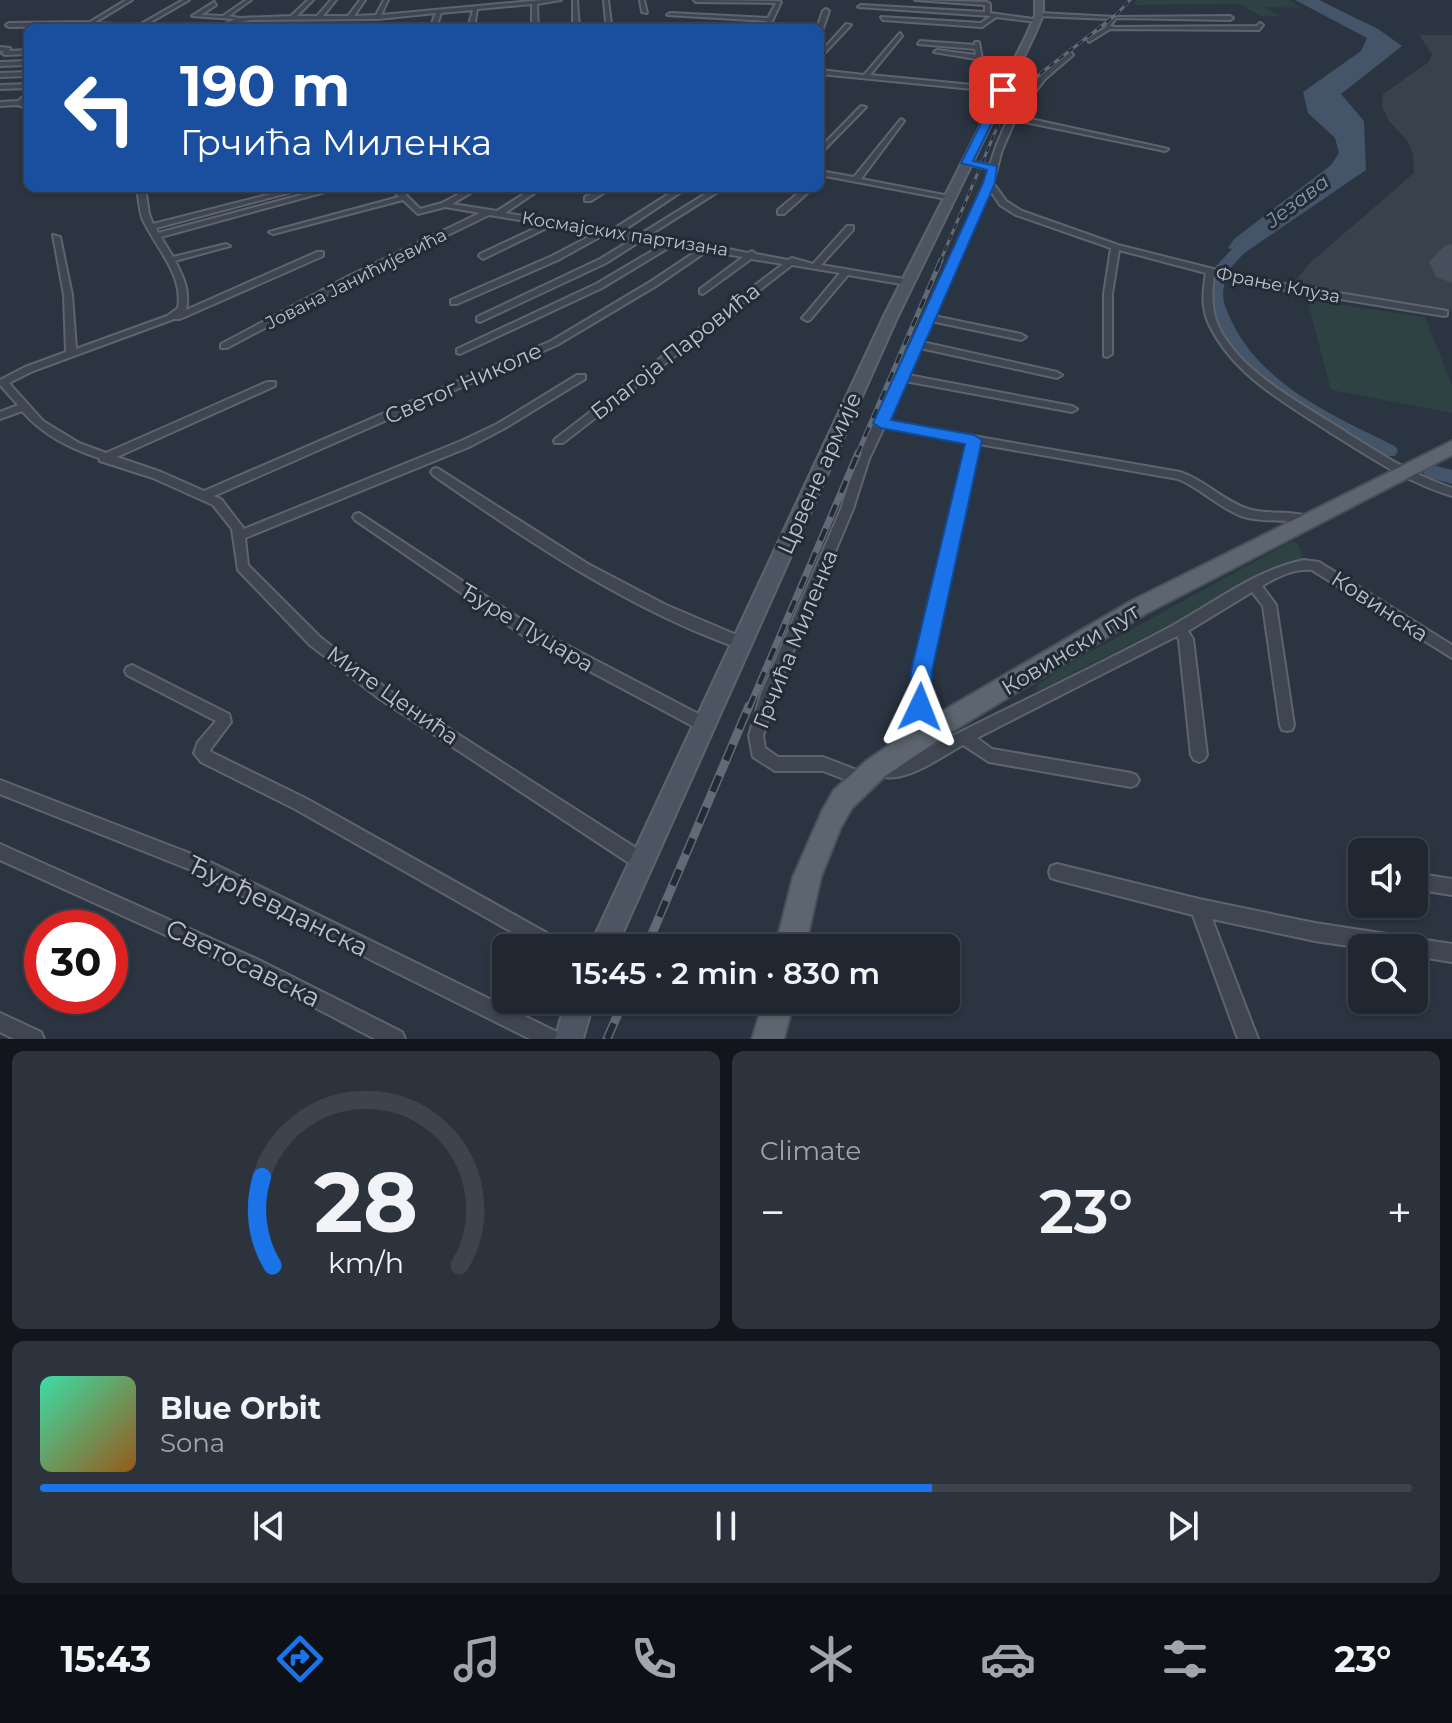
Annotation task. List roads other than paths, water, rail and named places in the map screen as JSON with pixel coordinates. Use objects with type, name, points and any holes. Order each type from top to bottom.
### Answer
[{"type":"main road","name":"Црвене армије","points":[[608,934],[907,282],[1038,12]]},
{"type":"main road","name":"Ковински пут","points":[[794,934],[815,856],[837,809],[868,774],[1139,607],[1452,447]]},
{"type":"main road","points":[[569,1039],[576,1014]]},
{"type":"main road","points":[[768,1039],[775,1014]]},
{"type":"street","points":[[89,24],[130,0]]},
{"type":"street","points":[[292,18],[311,0]]},
{"type":"street","points":[[318,18],[334,0]]},
{"type":"street","points":[[349,18],[363,0]]},
{"type":"street","points":[[378,17],[386,0]]},
{"type":"street","points":[[457,0],[457,11]]},
{"type":"street","points":[[214,4],[195,16],[378,17],[559,0]]},
{"type":"street","points":[[575,0],[576,24]]},
{"type":"street","points":[[606,0],[609,22]]},
{"type":"street","points":[[642,0],[645,12]]},
{"type":"street","points":[[917,0],[987,4],[991,14]]},
{"type":"street","points":[[696,1],[778,2],[768,24]]},
{"type":"street","points":[[143,24],[190,2]]},
{"type":"street","points":[[160,24],[190,2]]},
{"type":"street","points":[[223,18],[251,3]]},
{"type":"street","points":[[228,24],[251,3]]},
{"type":"street","points":[[534,3],[535,24]]},
{"type":"street","points":[[861,7],[991,14],[1038,12],[1117,18],[1230,18]]},
{"type":"street","points":[[472,24],[475,10]]},
{"type":"street","points":[[821,24],[826,11]]},
{"type":"street","points":[[1089,40],[1128,12],[1169,11]]},
{"type":"street","points":[[434,24],[439,12]]},
{"type":"street","points":[[883,18],[983,25],[991,14]]},
{"type":"street","points":[[670,15],[770,20]]},
{"type":"street","points":[[9,25],[24,25]]},
{"type":"street","points":[[824,52],[848,25]]},
{"type":"street","points":[[1108,28],[1223,30],[1259,28],[1260,25]]},
{"type":"street","points":[[865,77],[900,35]]},
{"type":"street","points":[[920,43],[977,45],[982,72],[1006,83]]},
{"type":"street","points":[[0,49],[8,49],[6,54],[24,52]]},
{"type":"street","points":[[925,51],[977,57]]},
{"type":"street","points":[[989,183],[999,144],[1011,117],[1029,90],[1071,54]]},
{"type":"street","points":[[0,64],[24,63]]},
{"type":"street","points":[[824,72],[1006,83]]},
{"type":"street","points":[[0,75],[24,74]]},
{"type":"street","points":[[0,87],[24,86]]},
{"type":"street","points":[[19,103],[24,99]]},
{"type":"street","points":[[0,104],[24,105]]},
{"type":"street","points":[[824,148],[863,107]]},
{"type":"street","points":[[1011,117],[1165,149]]},
{"type":"street","points":[[856,180],[901,121]]},
{"type":"street","points":[[966,163],[993,168]]},
{"type":"street","points":[[824,175],[949,198]]},
{"type":"street","name":"Фрање Клуза","points":[[989,183],[1003,203],[1019,213],[1115,247],[1210,272],[1347,299],[1444,313]]},
{"type":"street","name":"Грчића Миленка","points":[[868,774],[823,764],[775,764],[758,752],[755,740],[768,694],[847,509],[863,459],[957,261],[989,183]]},
{"type":"street","points":[[142,192],[145,213],[171,260],[184,303],[182,309],[170,318]]},
{"type":"street","points":[[154,231],[289,192]]},
{"type":"street","points":[[154,231],[319,192]]},
{"type":"street","points":[[398,192],[403,198]]},
{"type":"street","points":[[456,192],[462,195]]},
{"type":"street","points":[[445,205],[468,192]]},
{"type":"street","name":"Космајских партизана","points":[[493,213],[531,192]]},
{"type":"street","points":[[588,199],[600,192]]},
{"type":"street","points":[[454,302],[607,234],[676,192]]},
{"type":"street","points":[[480,319],[603,261],[714,192]]},
{"type":"street","points":[[781,212],[804,192]]},
{"type":"street","name":"Космајских партизана","points":[[273,232],[403,198],[418,212],[445,205],[907,282]]},
{"type":"street","name":"Јована Јанићијевића","points":[[224,346],[362,273],[493,213]]},
{"type":"street","points":[[483,256],[552,223]]},
{"type":"street","points":[[816,265],[850,228]]},
{"type":"street","points":[[56,237],[68,295],[71,354]]},
{"type":"street","points":[[460,351],[599,286],[673,242]]},
{"type":"street","points":[[171,260],[226,246]]},
{"type":"street","name":"Светог Николе","points":[[206,495],[554,343],[653,284],[707,247]]},
{"type":"street","points":[[1107,354],[1108,294],[1115,247]]},
{"type":"street","points":[[2,381],[196,310],[320,254]]},
{"type":"street","name":"Космајских партизана","points":[[703,291],[752,254]]},
{"type":"street","name":"Благоја Паровића","points":[[559,441],[792,261]]},
{"type":"street","points":[[807,318],[847,271]]},
{"type":"street","points":[[1210,272],[1204,293],[1212,320],[1228,348],[1267,388],[1401,473],[1452,492]]},
{"type":"street","points":[[928,318],[1021,337]]},
{"type":"street","points":[[917,344],[1057,375]]},
{"type":"street","points":[[240,535],[465,444],[501,426],[581,377]]},
{"type":"street","points":[[902,377],[1072,409]]},
{"type":"street","name":"Мите Ценића","points":[[2,381],[39,423],[75,446],[206,495],[234,521],[240,535],[242,567],[315,641],[382,693],[641,861]]},
{"type":"street","points":[[104,458],[271,384]]},
{"type":"street","points":[[0,416],[22,407]]},
{"type":"street","points":[[881,423],[1180,476],[1247,513],[1290,514],[1307,520]]},
{"type":"street","points":[[909,746],[908,732],[920,707],[921,671],[974,440]]},
{"type":"street","points":[[437,472],[510,524],[564,556],[696,624],[741,643]]},
{"type":"street","name":"Ђуре Пуцара","points":[[359,517],[529,632],[703,724]]},
{"type":"street","name":"Ковинска","points":[[868,774],[910,766],[1296,566],[1315,565],[1452,652]]},
{"type":"street","points":[[1254,586],[1269,605],[1287,725]]},
{"type":"street","points":[[1179,629],[1186,639],[1199,755]]},
{"type":"street","points":[[132,671],[224,718],[203,747],[202,753],[206,757],[301,804],[532,934]]},
{"type":"street","points":[[965,738],[989,755],[1131,780]]},
{"type":"street","name":"Ђурђевданска","points":[[0,787],[196,864],[550,1039]]},
{"type":"street","name":"Светосавска","points":[[0,852],[128,907],[253,966],[395,1039]]},
{"type":"street","points":[[1057,872],[1199,908],[1315,932],[1452,953]]},
{"type":"street","points":[[1428,883],[1452,887]]},
{"type":"street","points":[[1199,908],[1248,1039]]},
{"type":"street","points":[[0,1022],[34,1039]]},
{"type":"water","points":[[1295,0],[1319,0],[1378,29],[1402,46],[1341,94],[1364,121],[1366,170],[1243,254],[1228,248],[1234,239],[1331,165],[1339,153],[1335,138],[1308,113],[1303,92],[1361,51],[1367,38]]},
{"type":"waterway","name":"Језава","points":[[1221,270],[1258,230]]},
{"type":"waterway","name":"Језава","points":[[1219,277],[1213,293],[1214,301],[1230,336],[1246,358],[1289,396],[1388,451]]},
{"type":"waterway","name":"Језава","points":[[1433,472],[1452,477]]},
{"type":"railway","points":[[940,262],[999,123],[1018,91],[1117,14],[1130,0]]},
{"type":"railway","points":[[857,455],[941,260]]},
{"type":"railway","points":[[749,708],[858,453]]},
{"type":"railway","points":[[652,934],[749,706]]},
{"type":"railway","points":[[607,1039],[618,1014]]}]
